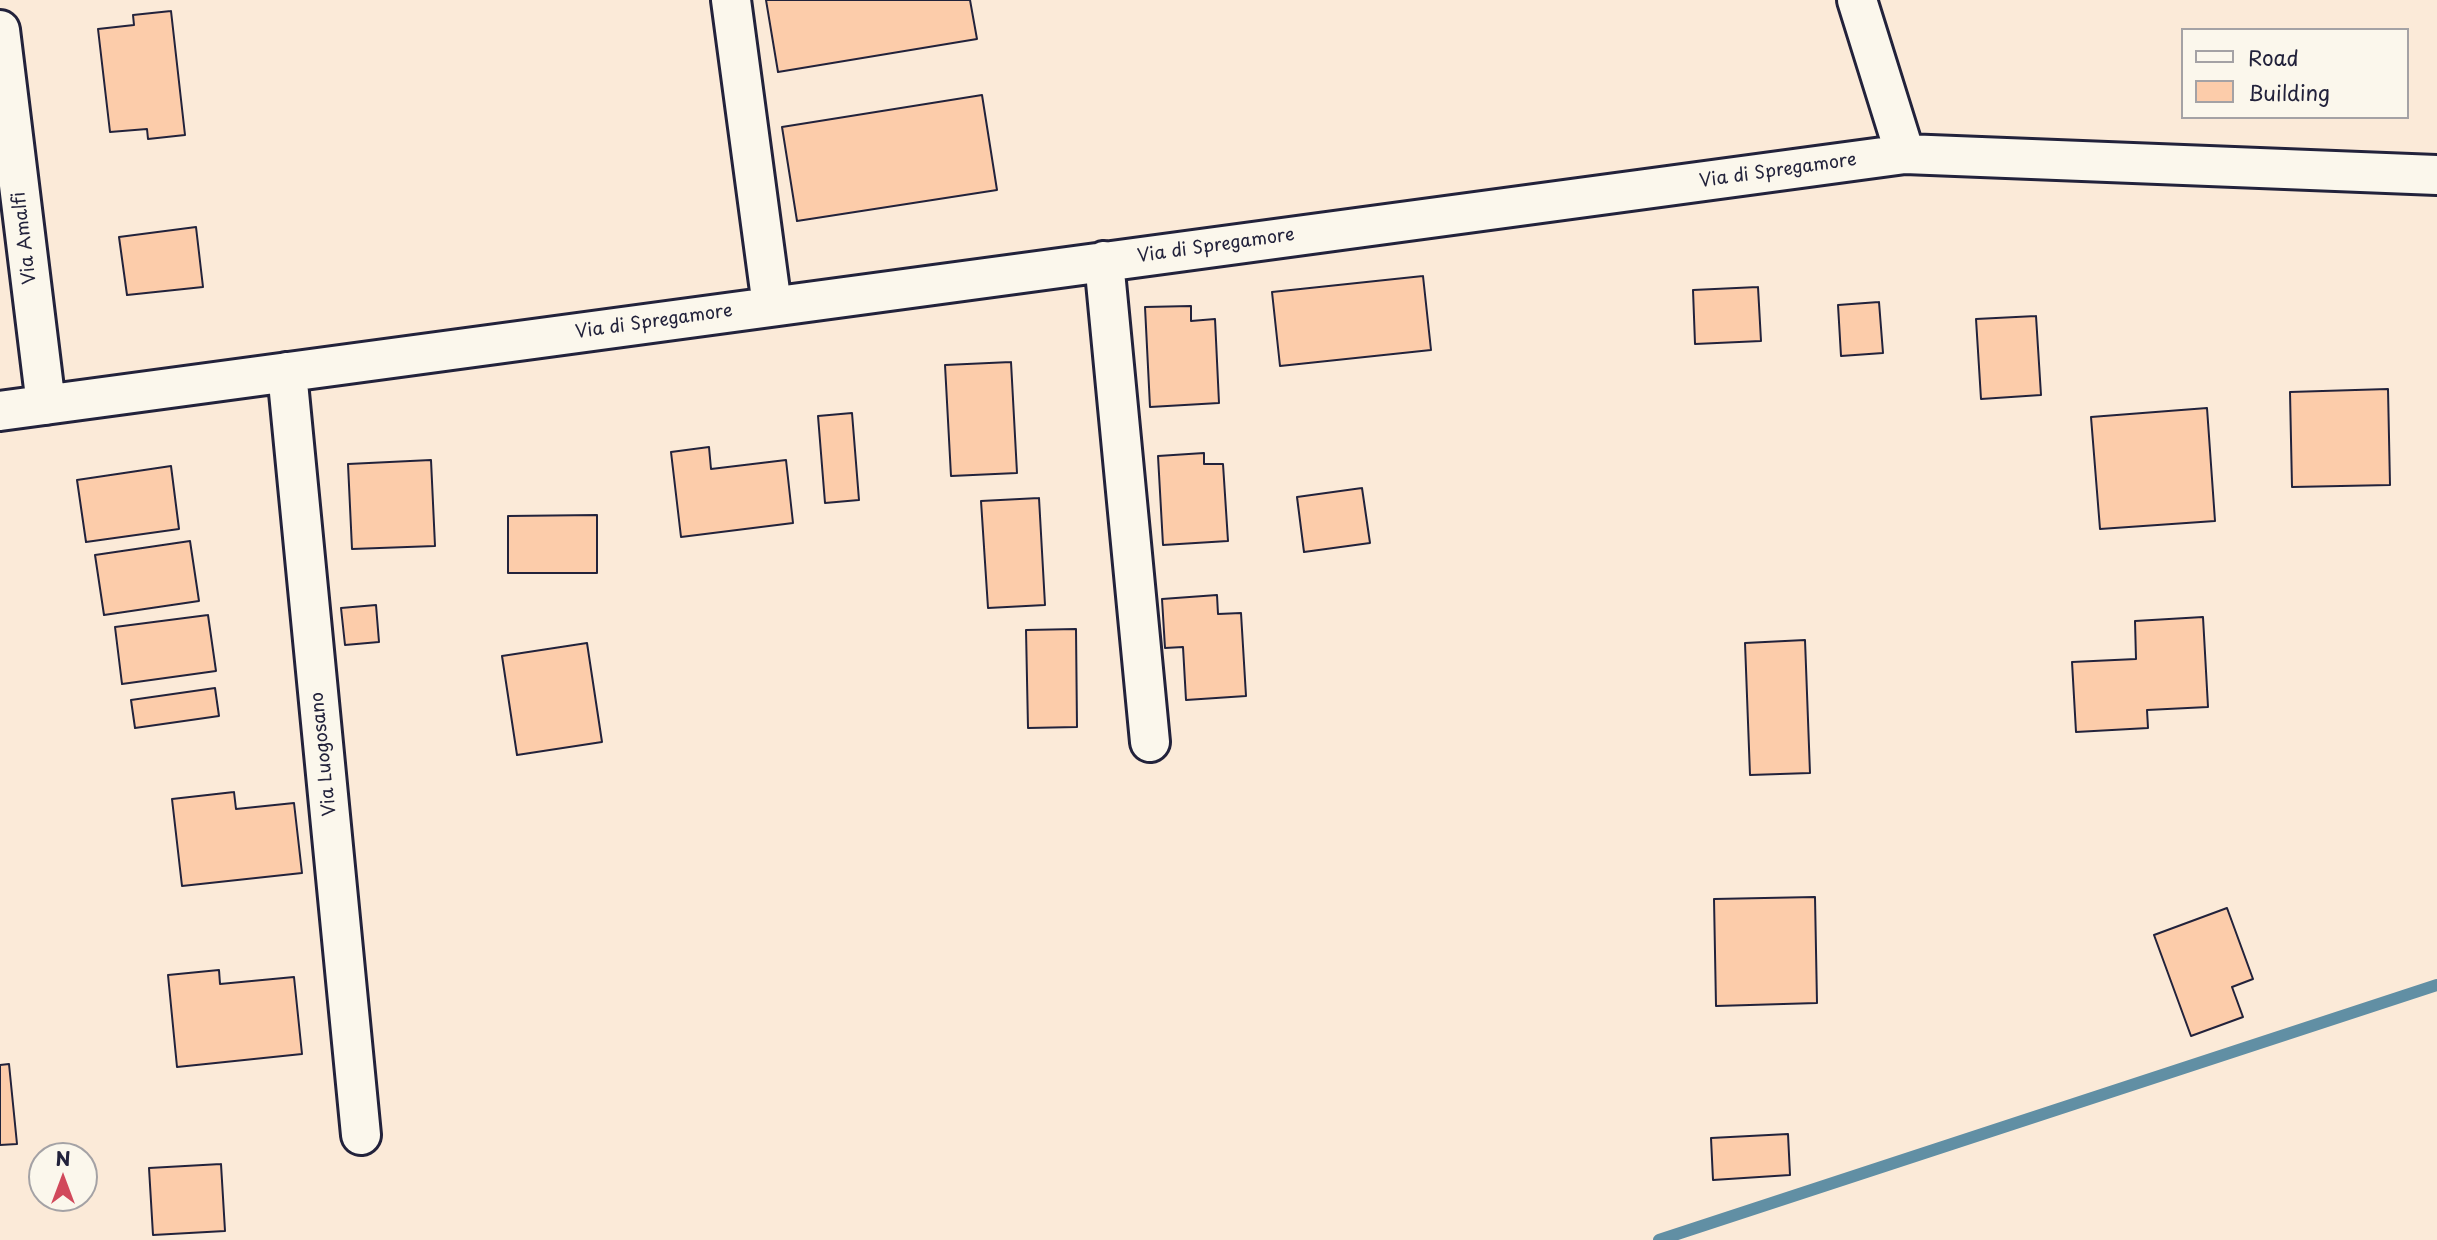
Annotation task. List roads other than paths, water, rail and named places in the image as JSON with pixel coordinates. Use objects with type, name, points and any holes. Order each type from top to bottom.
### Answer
[{"type":"street","points":[[731,0],[772,306]]},
{"type":"street","points":[[1857,0],[1905,154]]},
{"type":"street","name":"Via Amalfi","points":[[0,30],[46,405]]},
{"type":"street","name":"Via di Spregamore","points":[[0,411],[1905,154],[2437,175]]},
{"type":"street","points":[[1104,261],[1150,742]]},
{"type":"street","name":"Via Luogosano","points":[[287,372],[362,1135]]},
{"type":"waterway","points":[[1659,1240],[2437,985]]}]
